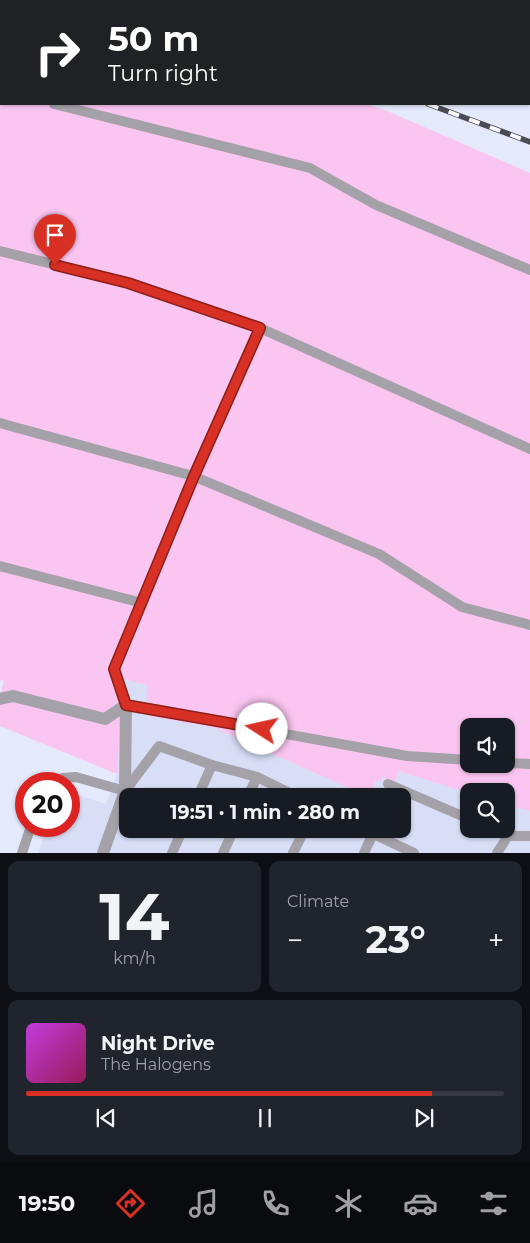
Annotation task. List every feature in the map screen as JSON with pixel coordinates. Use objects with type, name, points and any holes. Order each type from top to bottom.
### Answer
[{"type":"street","points":[[0,699],[13,696],[105,719],[126,705]]},
{"type":"street","points":[[125,788],[126,705]]},
{"type":"street","points":[[103,853],[119,808]]},
{"type":"lane","points":[[58,105],[310,168],[376,205],[530,270]]},
{"type":"lane","points":[[0,252],[128,283],[260,328],[530,449]]},
{"type":"lane","points":[[260,328],[194,476],[114,669],[126,705],[407,756],[460,759]]},
{"type":"lane","points":[[0,422],[194,476],[379,554],[462,607],[530,625]]},
{"type":"lane","points":[[0,566],[142,603]]},
{"type":"lane","points":[[127,788],[159,746],[212,765],[257,777],[280,788]]},
{"type":"lane","points":[[515,763],[530,764]]},
{"type":"lane","points":[[202,788],[212,765]]},
{"type":"lane","points":[[80,777],[119,789]]},
{"type":"lane","points":[[252,788],[257,777]]},
{"type":"lane","points":[[388,784],[460,815]]},
{"type":"lane","points":[[515,836],[530,836]]},
{"type":"lane","points":[[22,853],[27,837]]},
{"type":"lane","points":[[172,853],[179,838]]},
{"type":"lane","points":[[223,853],[230,838]]},
{"type":"lane","points":[[293,853],[300,838]]},
{"type":"lane","points":[[364,853],[371,838]]},
{"type":"lane","points":[[382,838],[414,853]]},
{"type":"lane","points":[[496,853],[507,838]]},
{"type":"shaded area","points":[[0,105],[368,105],[385,110],[530,173],[530,811],[515,807],[515,783],[460,783],[460,790],[398,771],[396,782],[382,777],[380,782],[376,780],[372,788],[348,788],[215,728],[147,716],[147,685],[123,679],[117,774],[0,726],[0,695],[4,681],[0,680]]},
{"type":"shaded area","points":[[122,679],[147,685],[147,716],[215,728],[348,788],[119,788],[119,838],[411,838],[411,788],[372,788],[376,780],[398,771],[460,790],[460,838],[515,838],[515,807],[530,811],[530,853],[38,853],[44,837],[80,837],[80,796],[106,804],[117,774]]},
{"type":"railway","points":[[431,105],[530,142]]},
{"type":"route","points":[[55,265],[128,283],[260,328],[194,476],[114,669],[126,705],[262,729]]}]
